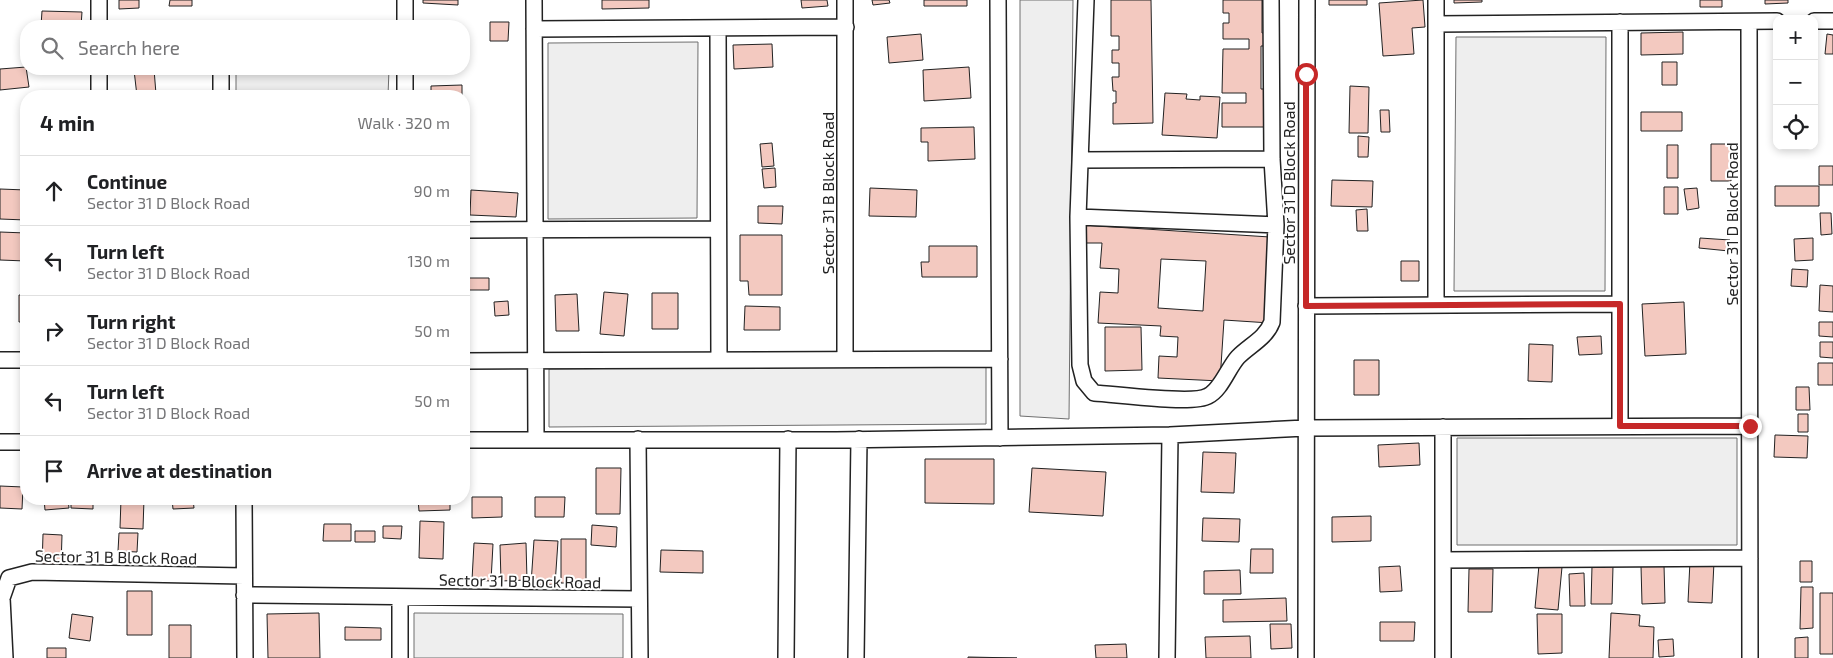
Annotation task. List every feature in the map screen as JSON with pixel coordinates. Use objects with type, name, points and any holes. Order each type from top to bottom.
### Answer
[{"type":"street","points":[[99,0],[99,20]]},
{"type":"street","points":[[405,0],[405,20]]},
{"type":"street","points":[[534,0],[536,440]]},
{"type":"street","name":"Sector 31 B Block Road","points":[[845,0],[845,359]]},
{"type":"street","points":[[998,0],[1000,438]]},
{"type":"street","points":[[1086,0],[1078,217],[1080,365],[1084,381],[1094,393],[1191,400],[1208,396],[1220,384],[1231,365],[1270,329],[1272,322],[1276,225],[1272,158],[1271,0]]},
{"type":"street","name":"Sector 31 D Block Road","points":[[1306,658],[1307,0]]},
{"type":"street","points":[[1436,0],[1436,305]]},
{"type":"street","points":[[1818,21],[1833,21]]},
{"type":"street","points":[[1620,22],[1620,426]]},
{"type":"street","name":"Sector 31 D Block Road","points":[[1749,22],[1750,658]]},
{"type":"street","points":[[1436,24],[1773,22]]},
{"type":"street","points":[[534,29],[846,27]]},
{"type":"street","points":[[718,28],[719,360]]},
{"type":"street","points":[[99,75],[99,90]]},
{"type":"street","points":[[221,75],[221,90]]},
{"type":"street","points":[[405,75],[405,90]]},
{"type":"street","points":[[1081,160],[1272,158]]},
{"type":"street","points":[[1078,217],[1276,225]]},
{"type":"street","points":[[470,230],[718,229]]},
{"type":"street","points":[[1306,306],[1620,304]]},
{"type":"street","points":[[470,361],[1000,359]]},
{"type":"street","points":[[0,360],[20,360]]},
{"type":"street","points":[[470,440],[836,440],[1170,435],[1305,428],[1750,426]]},
{"type":"street","points":[[1443,428],[1443,658]]},
{"type":"street","points":[[1167,658],[1170,435]]},
{"type":"street","points":[[638,439],[640,658]]},
{"type":"street","points":[[786,658],[788,439]]},
{"type":"street","points":[[856,658],[859,439]]},
{"type":"street","points":[[0,442],[20,442]]},
{"type":"street","points":[[244,505],[244,658]]},
{"type":"street","points":[[1443,560],[1750,558]]},
{"type":"street","name":"Sector 31 B Block Road","points":[[5,658],[2,598],[8,578],[32,572],[244,576]]},
{"type":"street","name":"Sector 31 B Block Road","points":[[244,595],[639,600]]},
{"type":"street","points":[[400,596],[400,658]]},
{"type":"shaded area","points":[[1020,0],[1073,0],[1069,419],[1020,416]]},
{"type":"shaded area","points":[[1456,37],[1606,37],[1605,291],[1454,291]]},
{"type":"shaded area","points":[[698,42],[697,218],[548,219],[548,43]]},
{"type":"shaded area","points":[[236,75],[389,75],[388,90],[236,90]]},
{"type":"shaded area","points":[[986,365],[986,424],[549,427],[549,369]]},
{"type":"shaded area","points":[[1457,438],[1737,438],[1737,545],[1457,545]]},
{"type":"shaded area","points":[[414,613],[623,614],[623,658],[414,658]]},
{"type":"building","points":[[119,0],[139,0],[139,8],[119,9]]},
{"type":"building","points":[[170,0],[192,0],[192,6],[169,6]]},
{"type":"building","points":[[423,0],[458,0],[458,5],[423,3]]},
{"type":"building","points":[[602,0],[649,0],[649,8],[602,9]]},
{"type":"building","points":[[801,0],[827,0],[828,6],[802,8]]},
{"type":"building","points":[[872,0],[889,0],[890,3],[873,5]]},
{"type":"building","points":[[924,0],[967,0],[967,6],[924,6]]},
{"type":"building","points":[[1111,0],[1151,0],[1153,123],[1113,124],[1113,103],[1116,103],[1116,91],[1113,91],[1112,77],[1119,77],[1119,63],[1112,63],[1112,50],[1119,50],[1119,36],[1111,36]]},
{"type":"building","points":[[1223,0],[1262,0],[1262,33],[1266,33],[1266,46],[1261,46],[1261,89],[1265,89],[1265,127],[1222,127],[1222,103],[1246,103],[1246,93],[1222,93],[1223,49],[1249,49],[1249,39],[1223,39],[1223,23],[1229,23],[1229,13],[1223,13]]},
{"type":"building","points":[[1329,0],[1367,0],[1367,5],[1329,5]]},
{"type":"building","points":[[1423,0],[1425,27],[1412,28],[1414,54],[1383,56],[1379,3]]},
{"type":"building","points":[[1454,0],[1482,0],[1482,2],[1454,3]]},
{"type":"building","points":[[1700,0],[1722,0],[1722,7],[1700,7]]},
{"type":"building","points":[[1765,0],[1788,0],[1788,3],[1765,4]]},
{"type":"building","points":[[42,11],[82,12],[81,20],[41,20]]},
{"type":"building","points":[[490,22],[509,22],[508,41],[490,41]]},
{"type":"building","points":[[1683,32],[1683,54],[1641,55],[1641,33]]},
{"type":"building","points":[[921,34],[923,60],[889,63],[887,37]]},
{"type":"building","points":[[1827,34],[1833,35],[1833,54],[1825,54]]},
{"type":"building","points":[[772,44],[773,67],[734,69],[733,45]]},
{"type":"building","points":[[1662,62],[1677,62],[1677,85],[1662,85]]},
{"type":"building","points":[[20,67],[20,75],[27,75],[29,87],[0,90],[0,69]]},
{"type":"building","points":[[969,67],[971,98],[924,101],[923,70]]},
{"type":"building","points":[[135,75],[154,75],[156,90],[136,90]]},
{"type":"building","points":[[462,85],[462,90],[431,90],[431,86]]},
{"type":"building","points":[[1350,86],[1369,87],[1368,133],[1349,133]]},
{"type":"building","points":[[1165,93],[1187,94],[1186,99],[1200,100],[1200,96],[1220,97],[1217,138],[1162,135]]},
{"type":"building","points":[[1380,110],[1389,110],[1390,132],[1381,132]]},
{"type":"building","points":[[1641,112],[1682,112],[1682,131],[1641,131]]},
{"type":"building","points":[[974,127],[975,159],[928,161],[928,142],[921,142],[921,128]]},
{"type":"building","points":[[1358,136],[1369,137],[1368,157],[1358,157]]},
{"type":"building","points":[[772,143],[774,166],[762,167],[760,144]]},
{"type":"building","points":[[1711,144],[1731,144],[1731,181],[1711,181]]},
{"type":"building","points":[[1667,145],[1678,145],[1678,178],[1667,178]]},
{"type":"building","points":[[1819,166],[1833,166],[1833,185],[1819,185]]},
{"type":"building","points":[[775,168],[776,187],[764,188],[762,169]]},
{"type":"building","points":[[1332,180],[1373,181],[1372,207],[1331,206]]},
{"type":"building","points":[[1775,186],[1819,186],[1819,206],[1775,206]]},
{"type":"building","points":[[1664,187],[1678,187],[1678,214],[1664,214]]},
{"type":"building","points":[[870,188],[917,190],[916,217],[869,216]]},
{"type":"building","points":[[1697,188],[1699,208],[1687,210],[1684,189]]},
{"type":"building","points":[[0,189],[20,190],[20,220],[0,219]]},
{"type":"building","points":[[471,190],[518,193],[516,217],[470,215]]},
{"type":"building","points":[[758,206],[783,206],[782,224],[758,223]]},
{"type":"building","points":[[1367,209],[1368,231],[1357,231],[1356,210]]},
{"type":"building","points":[[1820,213],[1831,213],[1832,234],[1821,235]]},
{"type":"building","points":[[1083,225],[1270,237],[1270,323],[1224,320],[1220,381],[1158,378],[1159,356],[1177,357],[1178,337],[1160,336],[1161,326],[1098,323],[1100,292],[1118,293],[1119,269],[1100,268],[1102,243],[1083,243]],"holes":[[[1161,259],[1206,261],[1203,311],[1158,308]]]},
{"type":"building","points":[[0,232],[20,233],[20,261],[0,260]]},
{"type":"building","points":[[740,235],[782,235],[782,295],[749,295],[748,281],[740,281]]},
{"type":"building","points":[[1700,238],[1730,240],[1729,251],[1699,248]]},
{"type":"building","points":[[1813,238],[1813,260],[1795,261],[1794,239]]},
{"type":"building","points":[[929,246],[977,246],[977,277],[922,277],[921,262],[929,262]]},
{"type":"building","points":[[1401,261],[1419,261],[1419,281],[1401,281]]},
{"type":"building","points":[[1792,269],[1808,270],[1807,287],[1791,286]]},
{"type":"building","points":[[470,278],[489,278],[489,290],[470,290]]},
{"type":"building","points":[[1820,285],[1833,286],[1833,312],[1819,311]]},
{"type":"building","points":[[604,292],[628,294],[624,336],[600,334]]},
{"type":"building","points":[[652,293],[678,293],[678,329],[652,329]]},
{"type":"building","points":[[577,294],[579,331],[556,331],[555,295]]},
{"type":"building","points":[[19,295],[20,295],[20,322]]},
{"type":"building","points":[[508,301],[509,315],[495,316],[494,302]]},
{"type":"building","points":[[1684,302],[1686,354],[1645,356],[1642,304]]},
{"type":"building","points":[[745,306],[780,307],[780,330],[744,330]]},
{"type":"building","points":[[1819,322],[1833,322],[1833,337],[1819,336]]},
{"type":"building","points":[[1105,327],[1141,327],[1142,370],[1105,371]]},
{"type":"building","points":[[1601,336],[1602,354],[1579,355],[1577,337]]},
{"type":"building","points":[[1820,342],[1833,342],[1833,358],[1820,357]]},
{"type":"building","points":[[1529,344],[1553,345],[1552,382],[1528,381]]},
{"type":"building","points":[[1354,360],[1379,360],[1379,395],[1354,395]]},
{"type":"building","points":[[1818,363],[1833,363],[1833,385],[1818,385]]},
{"type":"building","points":[[1796,387],[1809,387],[1810,410],[1796,410]]},
{"type":"building","points":[[1798,414],[1808,414],[1808,432],[1798,432]]},
{"type":"building","points":[[1775,435],[1808,436],[1807,458],[1774,457]]},
{"type":"building","points":[[1419,443],[1420,465],[1379,467],[1378,445]]},
{"type":"building","points":[[1203,452],[1236,453],[1234,493],[1201,492]]},
{"type":"building","points":[[925,459],[994,459],[994,504],[925,503]]},
{"type":"building","points":[[596,468],[621,468],[620,514],[596,514]]},
{"type":"building","points":[[1032,468],[1106,472],[1103,516],[1029,512]]},
{"type":"building","points":[[0,486],[20,487],[20,505],[22,505],[22,509],[0,508]]},
{"type":"building","points":[[472,497],[502,497],[502,517],[472,518]]},
{"type":"building","points":[[535,497],[565,497],[564,517],[535,517]]},
{"type":"building","points":[[45,505],[69,505],[69,508],[45,510]]},
{"type":"building","points":[[71,505],[93,505],[93,509],[71,508]]},
{"type":"building","points":[[121,505],[144,505],[143,529],[120,528]]},
{"type":"building","points":[[173,505],[194,505],[194,508],[173,509]]},
{"type":"building","points":[[418,505],[450,505],[450,510],[419,511]]},
{"type":"building","points":[[1371,516],[1371,541],[1332,542],[1332,517]]},
{"type":"building","points":[[1203,518],[1240,519],[1239,542],[1202,541]]},
{"type":"building","points":[[420,521],[444,522],[443,559],[419,558]]},
{"type":"building","points":[[324,524],[351,524],[351,541],[323,541]]},
{"type":"building","points":[[592,525],[617,527],[616,547],[591,545]]},
{"type":"building","points":[[383,526],[402,526],[401,539],[383,538]]},
{"type":"building","points":[[355,531],[375,531],[375,542],[355,542]]},
{"type":"building","points":[[119,533],[138,533],[137,552],[118,551]]},
{"type":"building","points":[[43,534],[62,535],[61,567],[42,567]]},
{"type":"building","points":[[561,539],[586,539],[586,583],[561,583]]},
{"type":"building","points":[[534,540],[558,541],[555,585],[531,584]]},
{"type":"building","points":[[474,543],[493,544],[491,581],[472,580]]},
{"type":"building","points":[[526,543],[527,580],[501,581],[500,545]]},
{"type":"building","points":[[1251,549],[1273,549],[1273,573],[1250,573]]},
{"type":"building","points":[[661,550],[703,551],[703,573],[660,572]]},
{"type":"building","points":[[1690,561],[1714,562],[1712,603],[1688,602]]},
{"type":"building","points":[[1800,561],[1812,561],[1812,582],[1800,582]]},
{"type":"building","points":[[1539,565],[1562,567],[1558,610],[1535,608]]},
{"type":"building","points":[[1664,565],[1665,603],[1642,604],[1641,566]]},
{"type":"building","points":[[1400,566],[1402,591],[1380,592],[1379,567]]},
{"type":"building","points":[[1592,566],[1613,566],[1612,604],[1591,604]]},
{"type":"building","points":[[1469,569],[1493,569],[1492,612],[1468,612]]},
{"type":"building","points":[[1240,570],[1241,594],[1204,594],[1204,571]]},
{"type":"building","points":[[1584,573],[1585,606],[1570,606],[1569,574]]},
{"type":"building","points":[[1801,587],[1813,587],[1813,628],[1800,629]]},
{"type":"building","points":[[127,591],[152,591],[152,635],[127,635]]},
{"type":"building","points":[[1820,593],[1833,593],[1833,654],[1820,654]]},
{"type":"building","points":[[1286,598],[1287,621],[1223,622],[1223,600]]},
{"type":"building","points":[[319,613],[320,658],[268,658],[267,614]]},
{"type":"building","points":[[1611,613],[1640,615],[1639,626],[1654,627],[1653,658],[1609,658]]},
{"type":"building","points":[[72,614],[93,617],[90,641],[69,638]]},
{"type":"building","points":[[1537,614],[1562,614],[1562,653],[1538,654]]},
{"type":"building","points":[[1380,622],[1415,622],[1414,641],[1380,641]]},
{"type":"building","points":[[1270,624],[1291,624],[1292,648],[1271,649]]},
{"type":"building","points":[[169,625],[191,625],[191,658],[169,658]]},
{"type":"building","points":[[345,627],[381,628],[381,640],[345,640]]},
{"type":"building","points":[[1250,636],[1251,658],[1206,658],[1205,637]]},
{"type":"building","points":[[1808,637],[1808,658],[1795,658],[1795,638]]},
{"type":"building","points":[[1673,639],[1674,656],[1659,657],[1658,640]]},
{"type":"building","points":[[1126,644],[1127,658],[1096,658],[1095,645]]},
{"type":"building","points":[[47,648],[66,648],[66,658],[47,658]]},
{"type":"building","points":[[968,657],[1017,658],[968,658]]},
{"type":"route","points":[[1306,74],[1306,306],[1620,304],[1620,426],[1750,426]]}]
